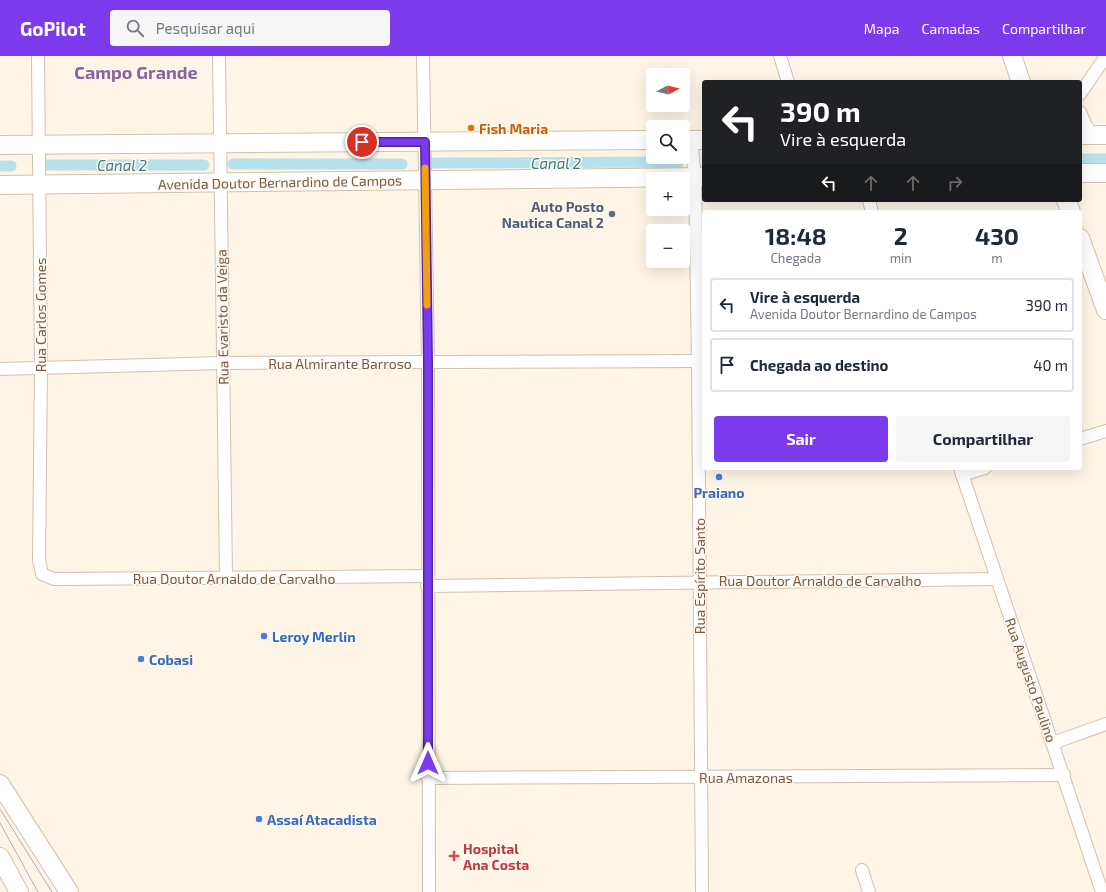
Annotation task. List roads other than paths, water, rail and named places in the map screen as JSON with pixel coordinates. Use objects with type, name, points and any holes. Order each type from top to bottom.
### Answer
[{"type":"main road","points":[[1012,56],[1021,80]]},
{"type":"main road","points":[[0,146],[646,140]]},
{"type":"main road","points":[[1082,173],[1106,173]]},
{"type":"main road","name":"Avenida Doutor Bernardino de Campos","points":[[0,185],[699,177]]},
{"type":"main road","points":[[1082,244],[1106,310]]},
{"type":"main road","points":[[0,784],[69,892]]},
{"type":"main road","points":[[0,857],[19,892]]},
{"type":"street","name":"Rua Carlos Gomes","points":[[38,56],[41,369],[39,560],[42,574]]},
{"type":"street","name":"Rua Evaristo da Veiga","points":[[219,56],[226,578]]},
{"type":"street","points":[[422,56],[425,142],[428,363],[427,581],[429,892]]},
{"type":"street","points":[[780,56],[787,80]]},
{"type":"street","points":[[1082,91],[1106,56]]},
{"type":"street","points":[[1082,117],[1086,126],[1093,135]]},
{"type":"street","name":"Rua Espírito Santo","points":[[693,140],[699,177],[701,362],[700,777],[702,892]]},
{"type":"street","name":"Rua Almirante Barroso","points":[[0,369],[223,363],[701,362]]},
{"type":"street","points":[[1082,438],[1106,431]]},
{"type":"street","points":[[961,472],[973,470]]},
{"type":"street","name":"Rua Augusto Paulino","points":[[961,472],[1064,775],[1102,892]]},
{"type":"street","name":"Rua Doutor Arnaldo de Carvalho","points":[[42,574],[54,580],[226,578],[427,581],[997,579]]},
{"type":"street","points":[[1053,743],[1106,724]]},
{"type":"street","name":"Rua Amazonas","points":[[428,778],[1064,775]]},
{"type":"street","points":[[862,870],[869,892]]},
{"type":"waterway","name":"Canal 2","points":[[1082,159],[1106,159]]},
{"type":"waterway","name":"Canal 2","points":[[433,163],[646,162]]},
{"type":"waterway","name":"Canal 2","points":[[233,164],[402,164]]},
{"type":"waterway","name":"Canal 2","points":[[41,165],[204,165]]},
{"type":"waterway","name":"Canal 2","points":[[0,166],[11,166]]},
{"type":"tram line","points":[[0,809],[52,892]]},
{"type":"tram line","points":[[0,823],[38,892]]},
{"type":"place","name":"Fish Maria","points":[[471,128]]},
{"type":"place","name":"Auto Posto Nautica Canal 2","points":[[612,214]]},
{"type":"place","name":"Praiano","points":[[719,477]]},
{"type":"place","name":"Leroy Merlin","points":[[264,636]]},
{"type":"place","name":"Cobasi","points":[[141,659]]},
{"type":"place","name":"Assaí Atacadista","points":[[259,819]]},
{"type":"place","name":"Hospital Ana Costa","points":[[454,856]]},
{"type":"district","name":"Campo Grande","points":[[136,72]]}]
